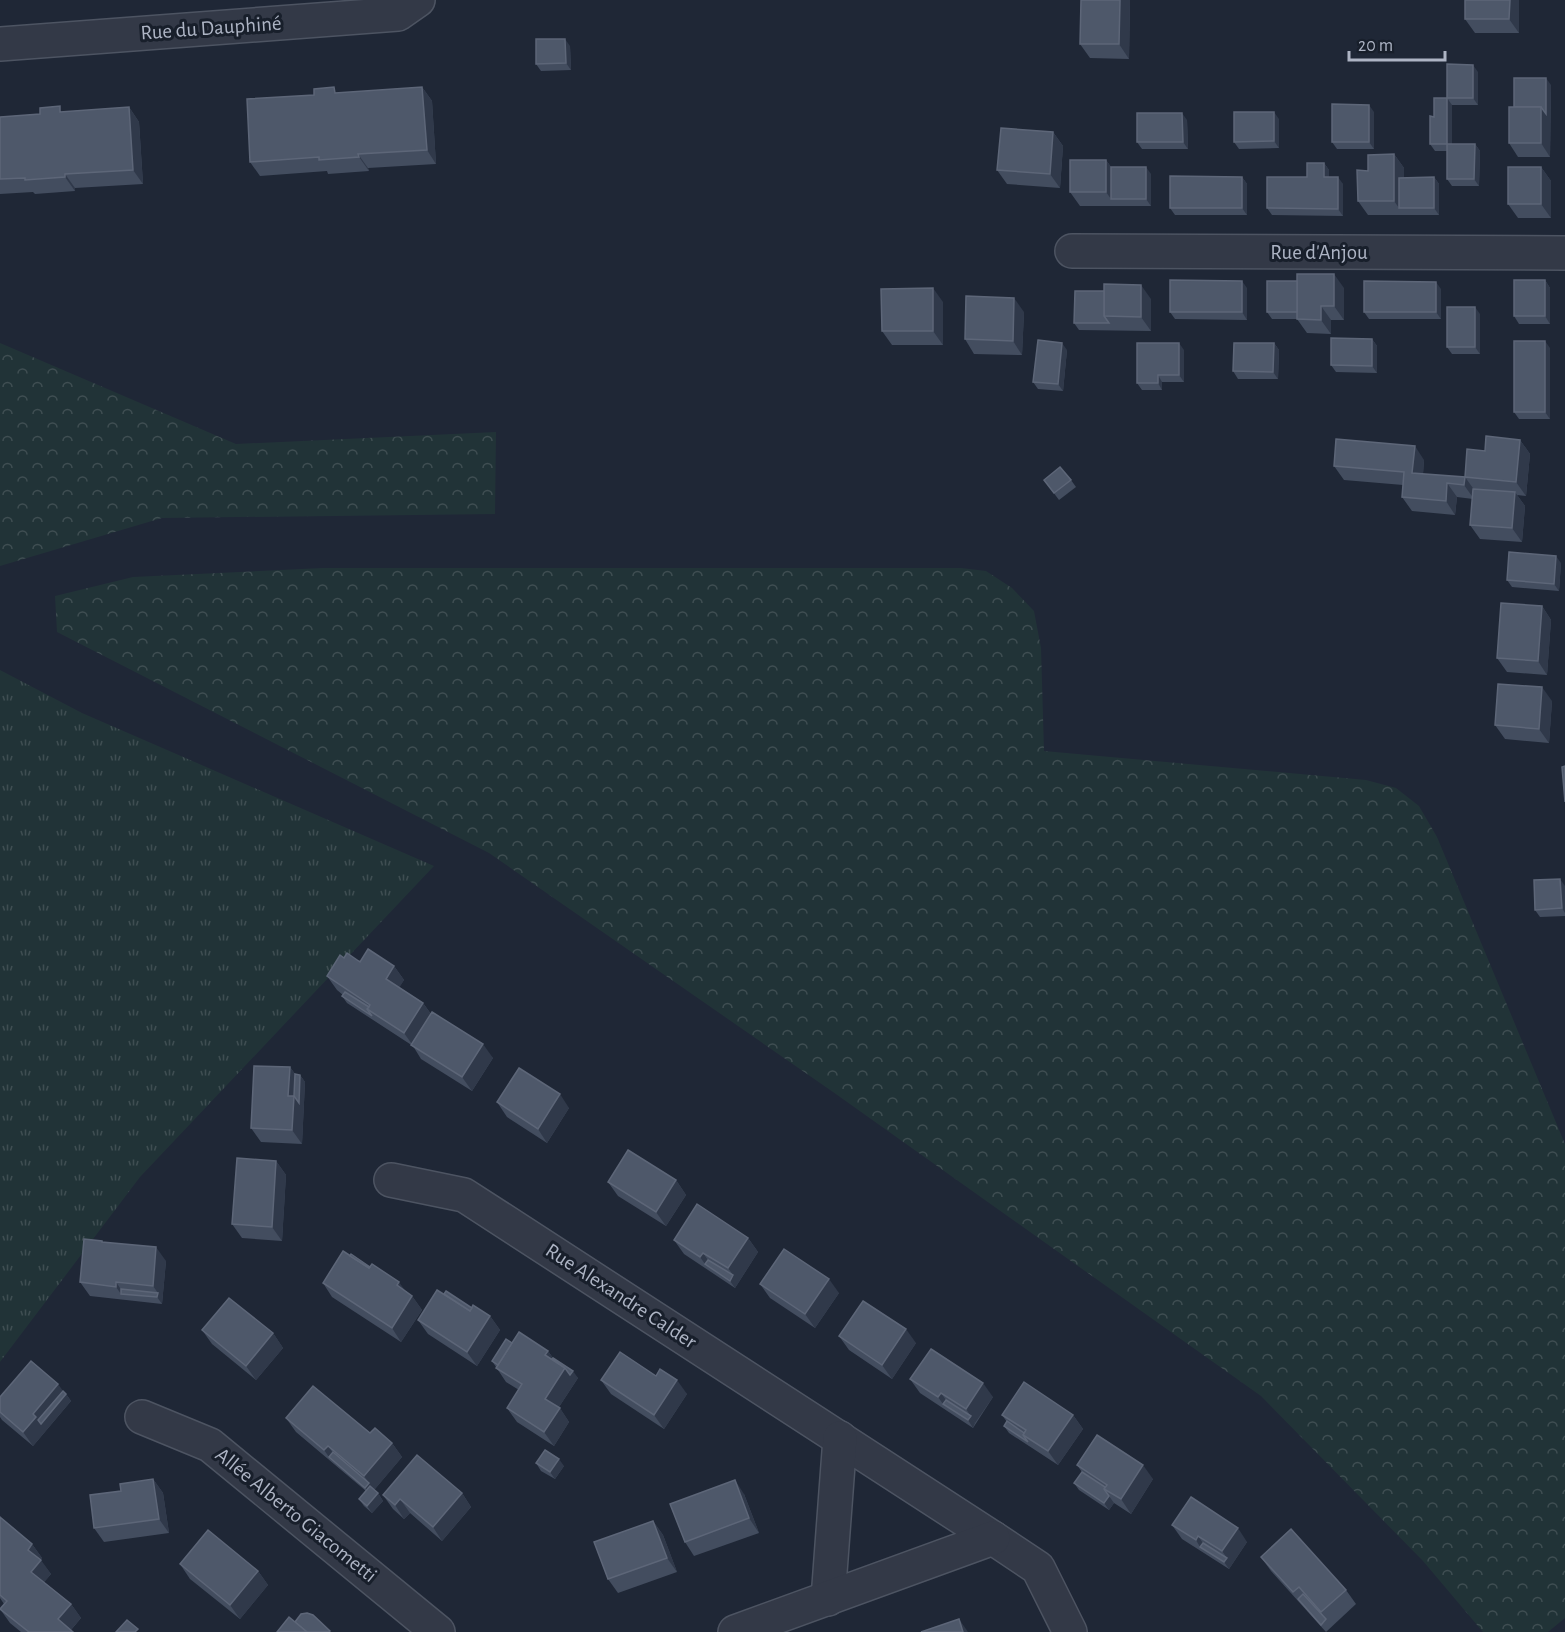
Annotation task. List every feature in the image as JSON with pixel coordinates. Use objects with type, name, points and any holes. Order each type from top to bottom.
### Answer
[{"type":"street","name":"Rue du Dauphiné","points":[[0,44],[398,14],[418,0]]},
{"type":"street","name":"Rue d'Anjou","points":[[1072,251],[1565,253]]},
{"type":"street","name":"Rue Alexandre Calder","points":[[391,1180],[464,1195],[993,1538],[1038,1568],[1070,1632]]},
{"type":"street","name":"Allée Alberto Giacometti","points":[[142,1417],[210,1445],[438,1632]]},
{"type":"street","points":[[828,1599],[840,1438]]},
{"type":"street","points":[[735,1632],[993,1538]]},
{"type":"green space","points":[[0,343],[236,444],[496,432],[495,514],[162,518],[0,566]]},
{"type":"green space","points":[[323,568],[961,568],[986,571],[1012,588],[1034,611],[1041,648],[1044,751],[1366,780],[1396,788],[1419,806],[1437,837],[1565,1144],[1565,1618],[1548,1632],[1483,1632],[1423,1561],[1261,1396],[833,1092],[489,853],[57,632],[55,596],[133,577]]},
{"type":"green space","points":[[0,670],[82,713],[434,866],[140,1177],[0,1362]]},
{"type":"building","points":[[1081,0],[1120,0],[1119,44],[1080,44]]},
{"type":"building","points":[[1465,0],[1510,0],[1509,19],[1465,19]]},
{"type":"building","points":[[536,39],[565,39],[566,63],[536,64]]},
{"type":"building","points":[[1447,64],[1473,65],[1473,98],[1447,98]]},
{"type":"building","points":[[1514,78],[1546,78],[1546,114],[1541,107],[1514,107]]},
{"type":"building","points":[[334,87],[335,93],[422,87],[427,150],[358,154],[359,157],[319,160],[319,157],[250,162],[247,99],[314,95],[314,89]]},
{"type":"building","points":[[1434,98],[1447,98],[1447,144],[1430,144],[1430,116],[1434,117]]},
{"type":"building","points":[[1332,104],[1369,105],[1369,142],[1332,142]]},
{"type":"building","points":[[60,106],[60,112],[129,107],[133,170],[65,174],[65,177],[25,180],[25,178],[0,179],[0,117],[40,114],[40,108]]},
{"type":"building","points":[[1509,107],[1541,107],[1541,143],[1509,143]]},
{"type":"building","points":[[1234,112],[1274,112],[1274,141],[1234,142]]},
{"type":"building","points":[[1137,113],[1182,113],[1183,142],[1137,142]]},
{"type":"building","points":[[1001,128],[1053,132],[1050,174],[997,170]]},
{"type":"building","points":[[1447,144],[1475,144],[1474,179],[1447,179]]},
{"type":"building","points":[[1394,154],[1394,201],[1358,201],[1357,170],[1368,171],[1368,155]]},
{"type":"building","points":[[1070,160],[1106,160],[1106,192],[1070,192]]},
{"type":"building","points":[[1307,163],[1324,163],[1324,177],[1338,177],[1338,209],[1267,208],[1267,177],[1307,177]]},
{"type":"building","points":[[1111,167],[1146,167],[1146,199],[1111,199]]},
{"type":"building","points":[[1508,167],[1541,167],[1541,204],[1508,204]]},
{"type":"building","points":[[1170,176],[1242,177],[1242,208],[1170,208]]},
{"type":"building","points":[[1434,177],[1434,208],[1399,208],[1399,178]]},
{"type":"building","points":[[1297,274],[1334,274],[1334,306],[1321,306],[1321,320],[1297,319]]},
{"type":"building","points":[[1170,280],[1242,281],[1242,312],[1170,312]]},
{"type":"building","points":[[1514,280],[1545,280],[1545,316],[1514,316]]},
{"type":"building","points":[[1267,281],[1297,281],[1297,312],[1267,312]]},
{"type":"building","points":[[1364,281],[1436,282],[1436,312],[1364,312]]},
{"type":"building","points":[[1104,284],[1141,285],[1141,317],[1104,316]]},
{"type":"building","points":[[933,288],[933,331],[882,331],[881,289]]},
{"type":"building","points":[[1075,291],[1104,291],[1104,316],[1109,323],[1074,323]]},
{"type":"building","points":[[966,296],[1014,298],[1013,341],[965,339]]},
{"type":"building","points":[[1447,307],[1475,307],[1475,347],[1447,347]]},
{"type":"building","points":[[1331,338],[1372,339],[1372,366],[1331,365]]},
{"type":"building","points":[[1038,340],[1062,343],[1058,384],[1033,382]]},
{"type":"building","points":[[1514,341],[1545,341],[1545,412],[1514,412]]},
{"type":"building","points":[[1137,343],[1179,343],[1179,375],[1158,375],[1158,383],[1137,383]]},
{"type":"building","points":[[1234,343],[1274,343],[1273,372],[1233,371]]},
{"type":"building","points":[[1486,436],[1520,440],[1516,482],[1465,477],[1467,449],[1485,451]]},
{"type":"building","points":[[1336,439],[1415,446],[1412,473],[1465,477],[1464,485],[1447,483],[1446,501],[1402,497],[1404,472],[1334,466]]},
{"type":"building","points":[[1060,467],[1071,480],[1054,493],[1044,480]]},
{"type":"building","points":[[1473,489],[1515,492],[1512,528],[1470,525]]},
{"type":"building","points":[[1509,552],[1556,556],[1554,584],[1507,580]]},
{"type":"building","points":[[1501,603],[1542,606],[1538,661],[1497,658]]},
{"type":"building","points":[[1498,684],[1542,687],[1539,729],[1495,725]]},
{"type":"building","points":[[1565,766],[1565,802],[1562,767]]},
{"type":"building","points":[[1560,879],[1562,908],[1535,910],[1534,880]]},
{"type":"building","points":[[368,949],[394,966],[386,979],[423,1003],[404,1033],[367,1009],[370,1005],[327,976],[340,955],[344,958],[347,953],[360,962]]},
{"type":"building","points":[[345,992],[369,1007],[367,1009],[372,1016],[342,996]]},
{"type":"building","points":[[432,1012],[483,1044],[462,1077],[411,1045]]},
{"type":"building","points":[[254,1066],[290,1067],[288,1096],[294,1096],[292,1130],[251,1128]]},
{"type":"building","points":[[519,1068],[560,1094],[538,1129],[497,1102]]},
{"type":"building","points":[[295,1074],[300,1075],[299,1103],[294,1096]]},
{"type":"building","points":[[628,1150],[676,1180],[656,1212],[608,1182]]},
{"type":"building","points":[[237,1158],[276,1161],[272,1227],[232,1224]]},
{"type":"building","points":[[697,1204],[748,1238],[728,1268],[703,1253],[700,1257],[674,1240]]},
{"type":"building","points":[[84,1239],[156,1247],[153,1286],[116,1282],[116,1287],[80,1282]]},
{"type":"building","points":[[784,1249],[829,1279],[805,1314],[760,1284]]},
{"type":"building","points":[[343,1251],[369,1268],[372,1264],[399,1282],[397,1285],[412,1296],[392,1328],[323,1283]]},
{"type":"building","points":[[351,1254],[370,1267],[350,1256]]},
{"type":"building","points":[[708,1260],[733,1275],[730,1281],[705,1264]]},
{"type":"building","points":[[121,1289],[158,1293],[157,1297],[121,1294]]},
{"type":"building","points":[[437,1290],[470,1311],[473,1305],[490,1316],[467,1352],[418,1320]]},
{"type":"building","points":[[446,1291],[472,1308],[470,1311],[444,1294]]},
{"type":"building","points":[[229,1298],[273,1333],[246,1366],[202,1330]]},
{"type":"building","points":[[863,1301],[906,1329],[882,1365],[839,1336]]},
{"type":"building","points":[[519,1332],[548,1351],[545,1355],[565,1368],[545,1399],[560,1408],[544,1432],[507,1408],[522,1384],[496,1368]]},
{"type":"building","points":[[506,1339],[512,1343],[498,1365],[492,1361]]},
{"type":"building","points":[[931,1349],[983,1383],[966,1409],[941,1393],[938,1397],[910,1379]]},
{"type":"building","points":[[620,1352],[656,1376],[660,1369],[677,1380],[654,1415],[601,1380]]},
{"type":"building","points":[[552,1359],[573,1371],[570,1375],[565,1368]]},
{"type":"building","points":[[31,1361],[58,1384],[33,1414],[36,1417],[23,1432],[0,1412],[0,1397]]},
{"type":"building","points":[[1024,1382],[1073,1415],[1048,1451],[1023,1435],[1026,1430],[1002,1415]]},
{"type":"building","points":[[313,1386],[370,1433],[375,1428],[392,1443],[364,1476],[328,1446],[324,1450],[286,1418]]},
{"type":"building","points":[[63,1391],[66,1394],[41,1424],[38,1420]]},
{"type":"building","points":[[946,1400],[971,1416],[968,1420],[943,1404]]},
{"type":"building","points":[[1007,1421],[1024,1433],[1028,1442],[1004,1426]]},
{"type":"building","points":[[1097,1435],[1143,1465],[1121,1499],[1104,1489],[1107,1485],[1077,1465]]},
{"type":"building","points":[[545,1450],[559,1459],[550,1472],[536,1463]]},
{"type":"building","points":[[333,1452],[369,1483],[365,1488],[329,1457]]},
{"type":"building","points":[[417,1455],[462,1493],[433,1527],[400,1499],[395,1505],[383,1495]]},
{"type":"building","points":[[1082,1472],[1105,1487],[1109,1496],[1104,1503],[1074,1483]]},
{"type":"building","points":[[153,1479],[159,1519],[94,1528],[90,1495],[121,1491],[120,1484]]},
{"type":"building","points":[[735,1480],[749,1518],[685,1542],[670,1504]]},
{"type":"building","points":[[370,1486],[378,1493],[367,1506],[359,1499]]},
{"type":"building","points":[[1191,1497],[1238,1528],[1222,1551],[1198,1536],[1196,1540],[1172,1525]]},
{"type":"building","points":[[0,1517],[32,1544],[28,1550],[41,1560],[31,1572],[71,1604],[58,1619],[73,1632],[29,1632],[0,1609],[7,1601],[0,1595]]},
{"type":"building","points":[[653,1521],[667,1558],[608,1579],[594,1542]]},
{"type":"building","points":[[1291,1529],[1346,1590],[1321,1612],[1299,1587],[1293,1592],[1261,1557]]},
{"type":"building","points":[[208,1530],[258,1571],[230,1605],[180,1564]]},
{"type":"building","points":[[1203,1543],[1227,1558],[1224,1562],[1200,1547]]},
{"type":"building","points":[[1303,1594],[1326,1619],[1321,1625],[1298,1599]]},
{"type":"building","points":[[301,1614],[313,1615],[330,1631],[307,1632],[295,1622]]},
{"type":"building","points":[[289,1617],[307,1632],[277,1632]]},
{"type":"building","points":[[959,1619],[963,1632],[921,1632]]},
{"type":"building","points":[[127,1620],[138,1629],[135,1632],[116,1632]]}]
